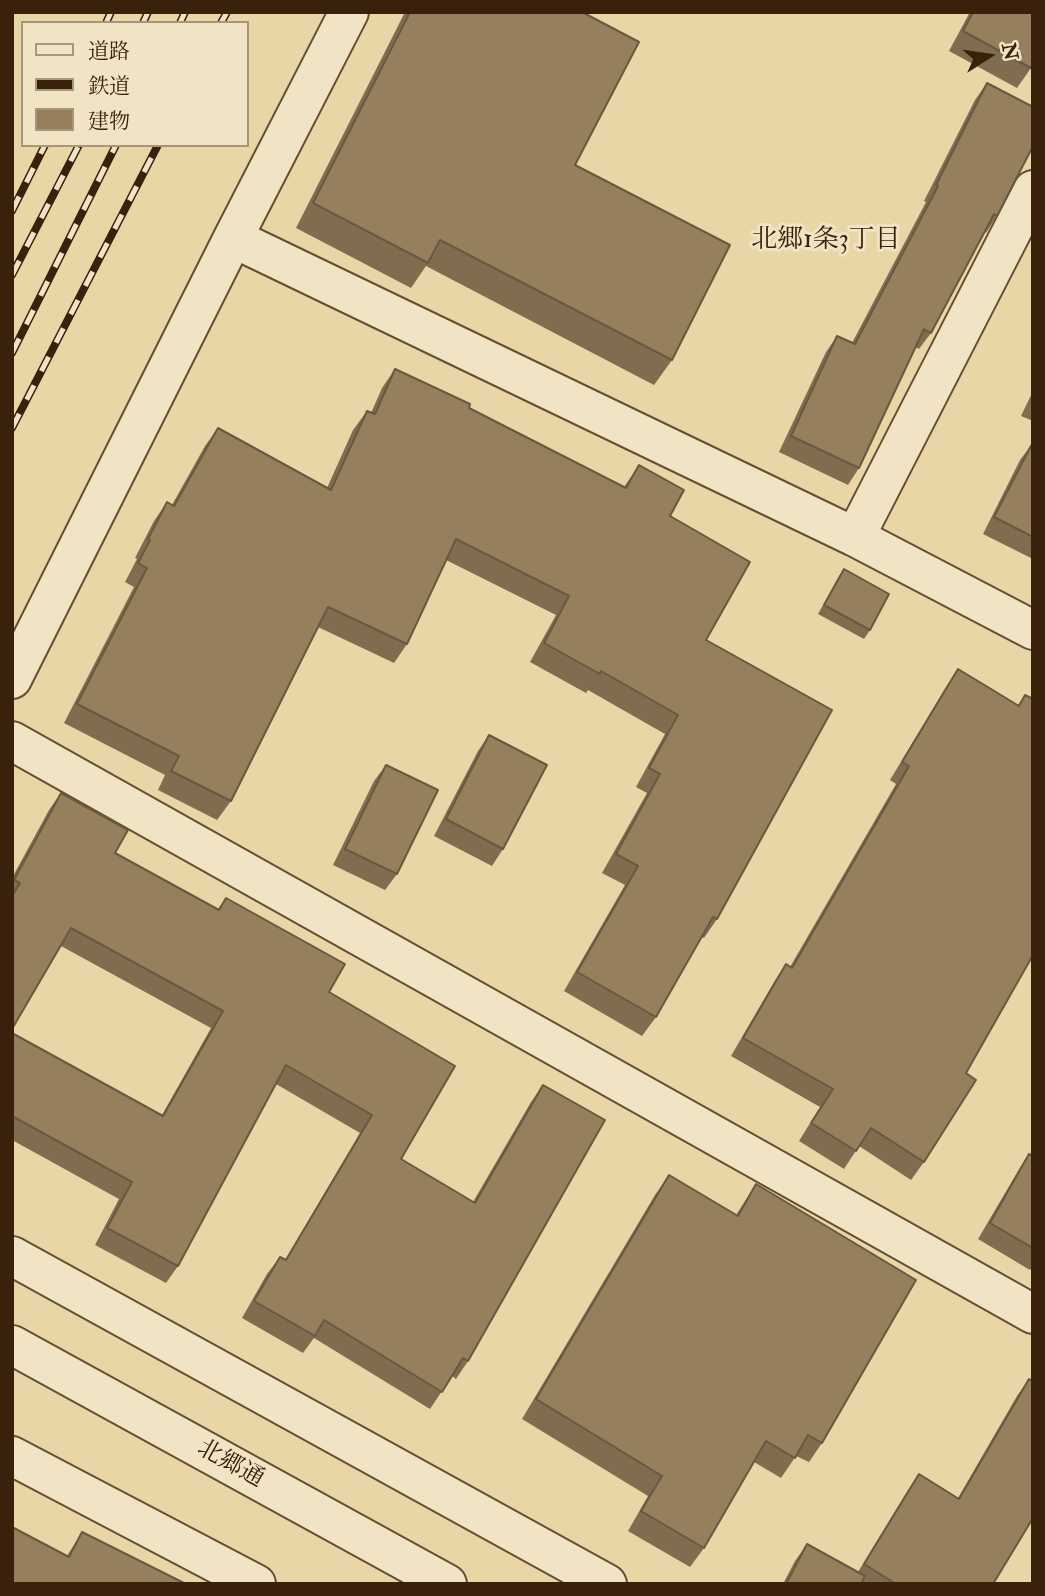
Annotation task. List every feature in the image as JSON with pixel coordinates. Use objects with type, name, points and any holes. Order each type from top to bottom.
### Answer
[{"type":"street","points":[[12,679],[349,12]]},
{"type":"street","points":[[855,537],[1033,190]]},
{"type":"street","points":[[233,238],[855,537],[1033,630]]},
{"type":"street","points":[[12,740],[1033,1314]]},
{"type":"street","points":[[12,1256],[607,1584]]},
{"type":"street","name":"北郷通","points":[[12,1345],[447,1584]]},
{"type":"street","points":[[12,1456],[256,1584]]},
{"type":"building","points":[[410,12],[582,12],[639,42],[575,165],[730,245],[672,360],[440,240],[428,263],[313,203]]},
{"type":"building","points":[[973,12],[1033,12],[1031,68],[963,31]]},
{"type":"building","points":[[987,83],[1033,107],[1033,146],[931,333],[924,329],[859,468],[791,436],[837,336],[855,344],[938,186],[936,185]]},
{"type":"building","points":[[395,369],[470,404],[469,408],[626,488],[639,465],[684,490],[670,516],[750,562],[706,640],[832,710],[717,919],[713,917],[656,1017],[577,972],[638,866],[616,854],[660,774],[649,768],[678,715],[601,671],[600,674],[544,643],[569,596],[456,539],[407,644],[328,607],[231,801],[171,771],[179,756],[77,704],[147,568],[138,563],[150,540],[148,539],[167,502],[174,506],[218,428],[331,490],[367,411],[375,414]]},
{"type":"building","points":[[1033,445],[1033,537],[994,517]]},
{"type":"building","points":[[844,569],[889,594],[870,630],[824,605]]},
{"type":"building","points":[[958,669],[1019,706],[1025,695],[1033,699],[1033,955],[966,1073],[976,1080],[924,1162],[871,1128],[856,1151],[811,1123],[833,1089],[743,1038],[786,964],[792,968],[909,766],[902,762]]},
{"type":"building","points":[[489,735],[547,765],[503,849],[446,819]]},
{"type":"building","points":[[386,765],[438,790],[397,874],[345,849]]},
{"type":"building","points":[[61,793],[128,830],[115,853],[219,910],[226,898],[345,964],[329,992],[455,1066],[401,1159],[475,1203],[543,1085],[605,1120],[468,1361],[463,1358],[442,1392],[324,1320],[315,1336],[254,1301],[280,1257],[286,1260],[372,1115],[286,1065],[178,1266],[107,1228],[132,1182],[12,1116],[12,1033],[163,1116],[223,1011],[71,928],[12,1029],[12,896],[20,883],[14,880]]},
{"type":"building","points":[[1029,1154],[1033,1156],[1033,1248],[990,1223]]},
{"type":"building","points":[[669,1175],[738,1216],[756,1184],[916,1280],[822,1443],[808,1435],[795,1458],[766,1441],[704,1548],[641,1511],[662,1476],[536,1399]]},
{"type":"building","points":[[1029,1379],[1033,1382],[1033,1518],[993,1584],[896,1584],[864,1564],[919,1474],[959,1499]]},
{"type":"building","points":[[12,1527],[69,1557],[82,1532],[186,1584],[12,1584]]},
{"type":"building","points":[[807,1544],[865,1576],[861,1584],[786,1584]]},
{"type":"railway","points":[[107,21],[111,12]]},
{"type":"railway","points":[[144,21],[148,12]]},
{"type":"railway","points":[[181,21],[185,12]]},
{"type":"railway","points":[[222,21],[227,12]]},
{"type":"railway","points":[[12,211],[44,147]]},
{"type":"railway","points":[[12,275],[78,147]]},
{"type":"railway","points":[[12,353],[115,147]]},
{"type":"railway","points":[[12,428],[157,147]]},
{"type":"district","name":"北郷1条3丁目","points":[[826,241]]}]
